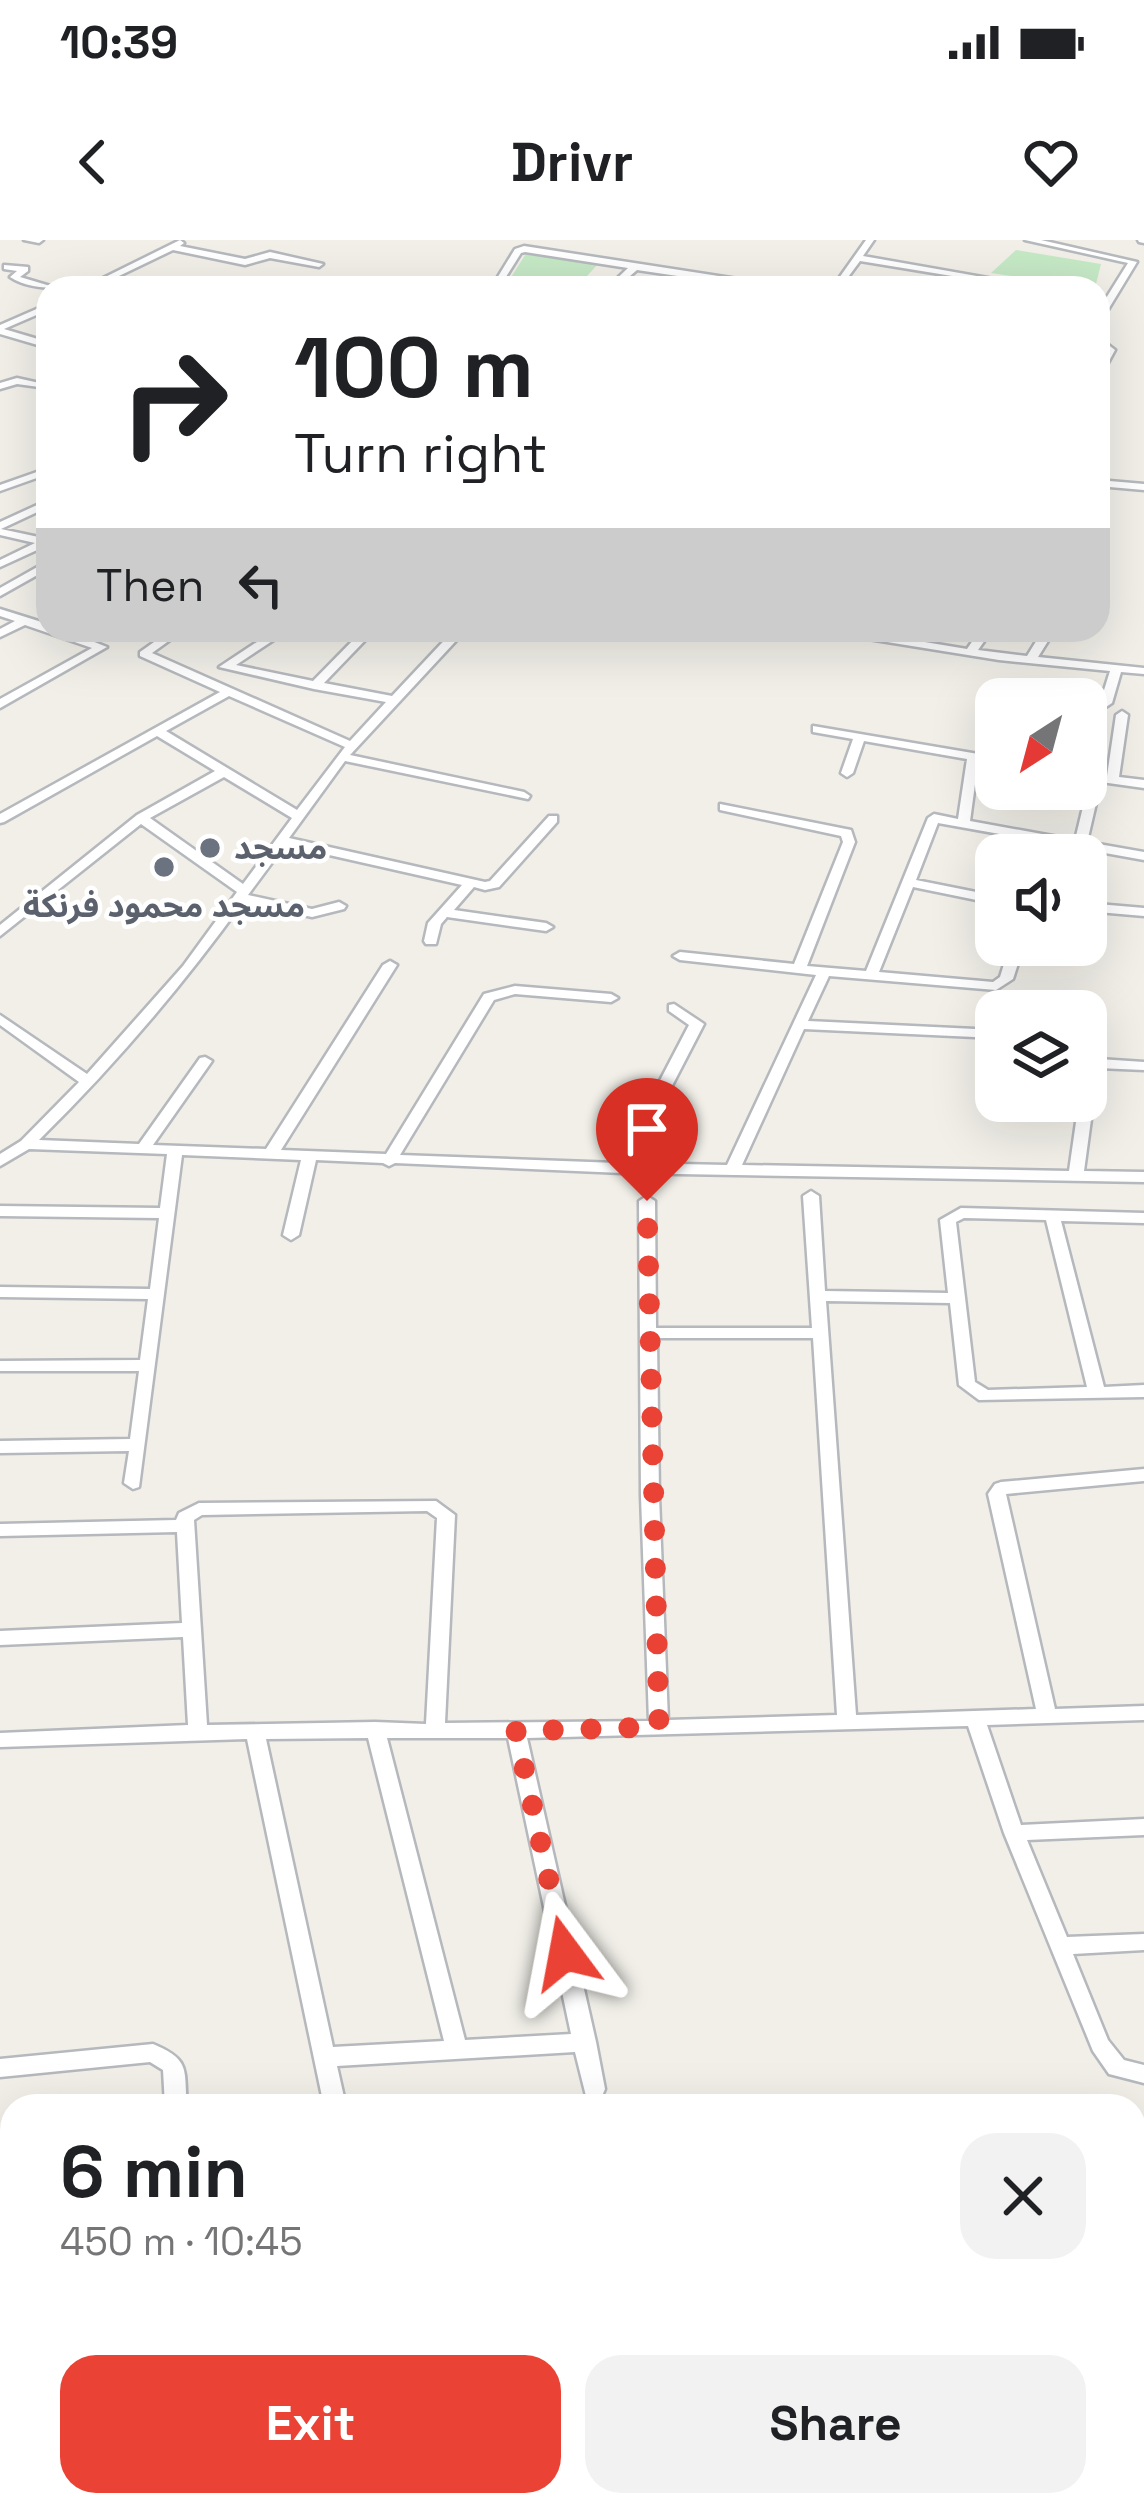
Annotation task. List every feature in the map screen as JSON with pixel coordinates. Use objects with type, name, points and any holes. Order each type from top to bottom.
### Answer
[{"type":"street","points":[[28,240],[39,240]]},
{"type":"street","points":[[112,276],[186,240]]},
{"type":"street","points":[[548,253],[568,240]]},
{"type":"street","points":[[846,276],[870,240]]},
{"type":"street","points":[[1029,240],[1130,258],[1133,262],[1110,290]]},
{"type":"street","points":[[172,247],[245,262],[274,255],[319,264]]},
{"type":"street","points":[[502,276],[518,251],[696,276]]},
{"type":"street","points":[[860,258],[969,276]]},
{"type":"street","points":[[2,266],[25,269],[15,275],[36,284]]},
{"type":"street","points":[[624,276],[635,267]]},
{"type":"street","points":[[3,326],[36,312]]},
{"type":"street","points":[[3,326],[36,340]]},
{"type":"street","points":[[0,386],[36,383]]},
{"type":"street","points":[[0,488],[36,475]]},
{"type":"street","points":[[1110,485],[1144,487]]},
{"type":"street","points":[[0,529],[36,509]]},
{"type":"street","points":[[0,529],[36,539]]},
{"type":"street","points":[[0,564],[36,547]]},
{"type":"street","points":[[0,593],[36,571]]},
{"type":"street","points":[[0,612],[36,625]]},
{"type":"street","points":[[0,634],[24,621]]},
{"type":"street","points":[[0,704],[101,647],[87,642]]},
{"type":"street","points":[[161,642],[144,654],[347,751],[524,796]]},
{"type":"street","points":[[204,680],[265,642]]},
{"type":"street","points":[[314,686],[357,642]]},
{"type":"street","points":[[0,1160],[26,1144],[88,1082],[188,969],[347,751],[449,642]]},
{"type":"street","points":[[909,642],[970,653],[1144,670]]},
{"type":"street","points":[[970,653],[978,642]]},
{"type":"street","points":[[1031,660],[1042,642]]},
{"type":"street","points":[[226,667],[393,700]]},
{"type":"street","points":[[1107,700],[1117,668]]},
{"type":"street","points":[[0,819],[230,692]]},
{"type":"street","points":[[1112,780],[1122,715]]},
{"type":"street","points":[[817,729],[973,758],[964,820]]},
{"type":"street","points":[[157,731],[298,816]]},
{"type":"street","points":[[847,773],[859,739]]},
{"type":"street","points":[[0,932],[141,818],[225,771]]},
{"type":"street","points":[[1107,779],[1144,784]]},
{"type":"street","points":[[724,806],[847,833],[849,842],[799,968]]},
{"type":"street","points":[[871,975],[928,823],[941,817],[1029,834]]},
{"type":"street","points":[[141,818],[240,894],[312,913],[339,906]]},
{"type":"street","points":[[280,840],[469,885],[494,884],[553,819]]},
{"type":"street","points":[[1107,850],[1144,856]]},
{"type":"street","points":[[908,882],[975,896]]},
{"type":"street","points":[[431,941],[435,923],[469,885]]},
{"type":"street","points":[[1107,909],[1144,913]]},
{"type":"street","points":[[444,913],[546,927]]},
{"type":"street","points":[[680,956],[996,986],[1006,979],[1010,966]]},
{"type":"street","points":[[270,1155],[391,964]]},
{"type":"street","points":[[732,1170],[824,971]]},
{"type":"street","points":[[389,1161],[489,997],[515,990],[611,998]]},
{"type":"street","points":[[622,1168],[697,1024],[674,1008]]},
{"type":"street","points":[[0,1018],[88,1082]]},
{"type":"street","points":[[799,1025],[975,1033]]},
{"type":"street","points":[[142,1150],[205,1060]]},
{"type":"street","points":[[1107,1064],[1144,1066]]},
{"type":"street","points":[[1076,1174],[1083,1122]]},
{"type":"street","points":[[26,1144],[622,1168],[1144,1177]]},
{"type":"street","points":[[133,1483],[175,1151]]},
{"type":"street","points":[[291,1235],[309,1158]]},
{"type":"street","points":[[811,1196],[847,1720]]},
{"type":"street","points":[[647,1201],[650,1496],[659,1727]]},
{"type":"street","points":[[0,1211],[166,1213]]},
{"type":"street","points":[[1144,1218],[952,1215],[948,1220],[967,1385],[973,1392],[985,1396],[1144,1391]]},
{"type":"street","points":[[1052,1215],[1097,1393]]},
{"type":"street","points":[[0,1292],[156,1294]]},
{"type":"street","points":[[818,1296],[959,1298]]},
{"type":"street","points":[[651,1334],[820,1333]]},
{"type":"street","points":[[0,1366],[146,1365]]},
{"type":"street","points":[[0,1447],[137,1445]]},
{"type":"street","points":[[1047,1715],[997,1494],[1000,1488],[1144,1475]]},
{"type":"street","points":[[198,1732],[184,1526],[185,1517],[199,1509],[440,1508],[446,1515],[435,1728]]},
{"type":"street","points":[[0,1530],[184,1526]]},
{"type":"street","points":[[0,1638],[188,1630]]},
{"type":"street","points":[[0,1740],[198,1732],[516,1731],[1144,1712]]},
{"type":"street","points":[[975,1718],[1014,1833],[1107,2058],[1117,2067],[1144,2074]]},
{"type":"street","points":[[375,1729],[456,2046]]},
{"type":"street","points":[[516,1731],[594,2090]]},
{"type":"street","points":[[255,1733],[333,2094]]},
{"type":"street","points":[[1014,1833],[1144,1827]]},
{"type":"street","points":[[1062,1946],[1144,1942]]},
{"type":"street","points":[[327,2057],[585,2042]]},
{"type":"street","points":[[0,2068],[153,2053],[173,2065],[175,2094]]},
{"type":"green space","points":[[1016,250],[1101,264],[1098,276],[991,273]]},
{"type":"green space","points":[[527,252],[598,264],[587,276],[512,276]]},
{"type":"place","name":"مسجد","points":[[210,848]]},
{"type":"place","name":"مسجد محمود فرنكة","points":[[164,867]]},
{"type":"route","points":[[565,1953],[516,1731],[659,1727],[650,1496],[647,1201]]}]
